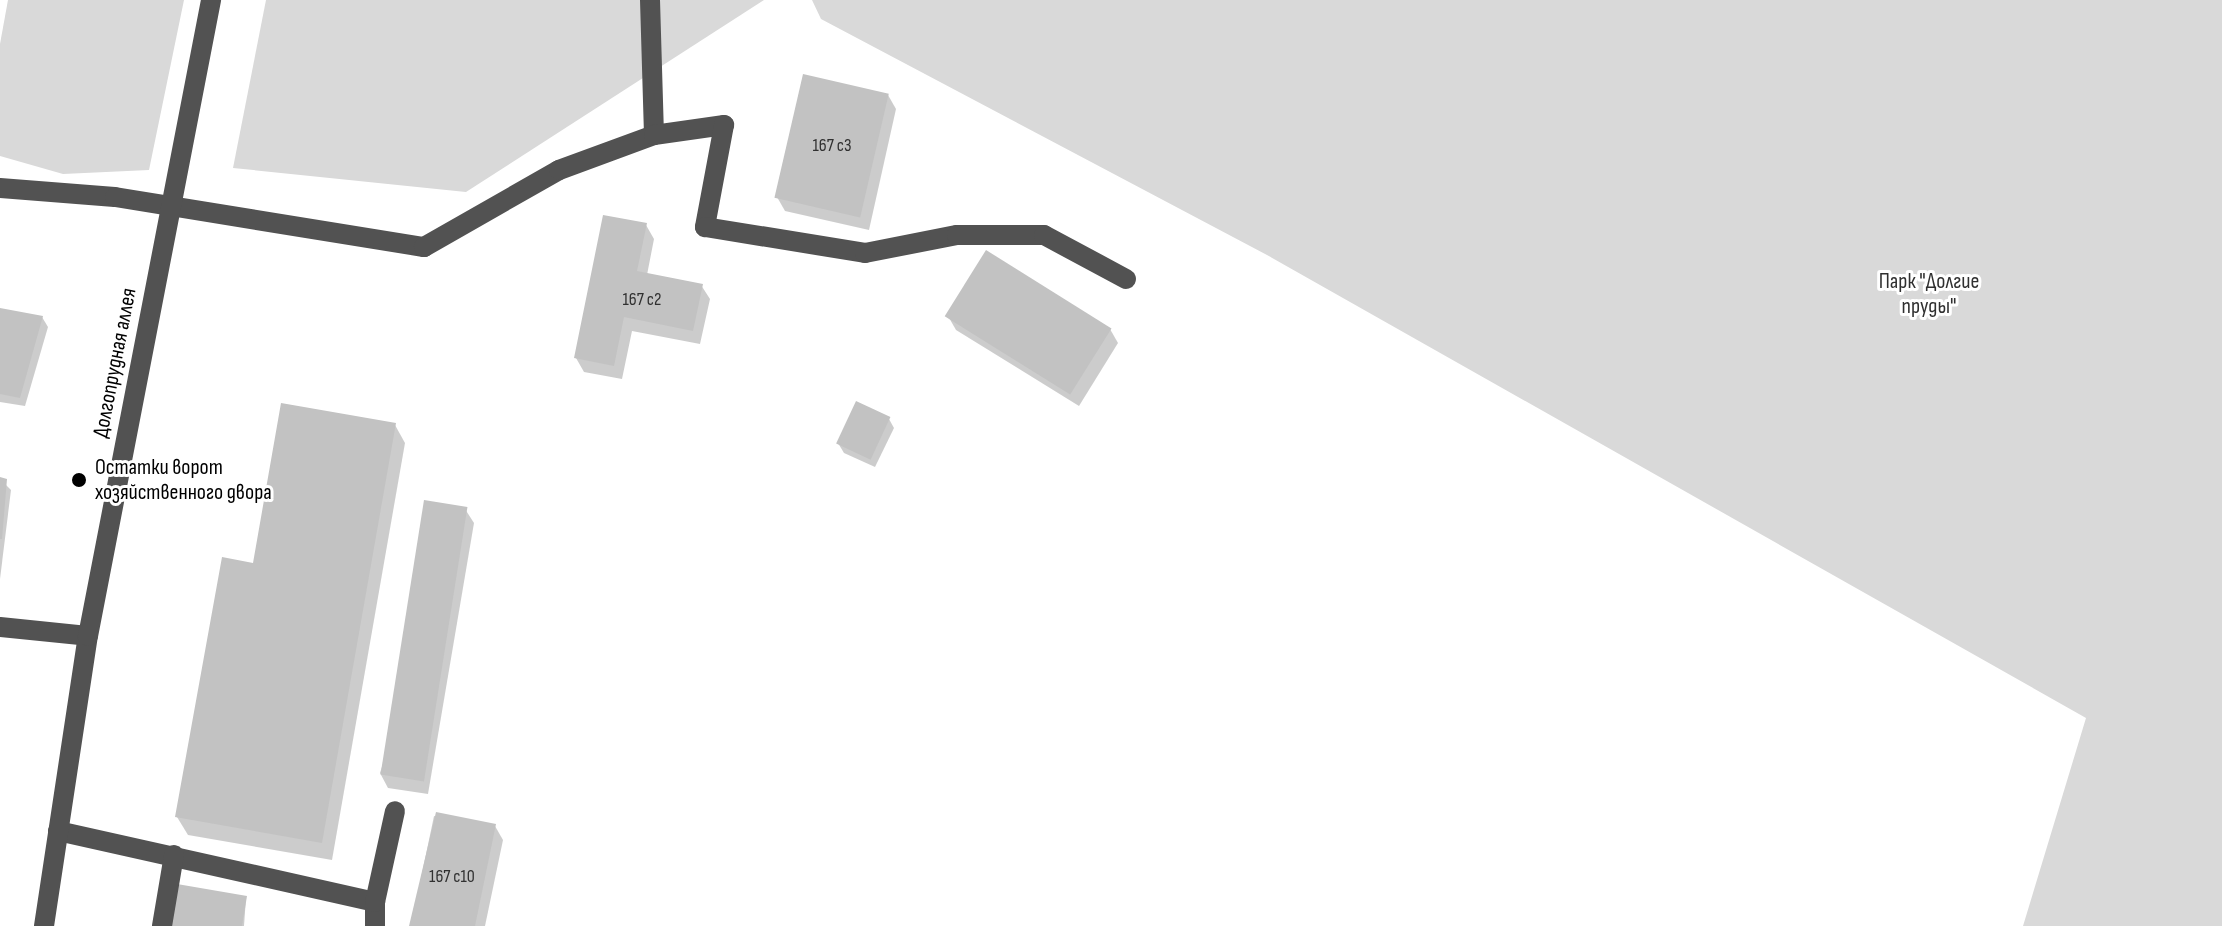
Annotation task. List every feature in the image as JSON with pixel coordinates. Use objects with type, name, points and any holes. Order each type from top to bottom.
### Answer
[{"type":"street","name":"Долгопрудная аллея","points":[[44,926],[88,636],[168,206],[211,0]]},
{"type":"street","points":[[650,0],[654,135]]},
{"type":"street","points":[[0,188],[168,206],[424,247],[559,170],[654,135],[724,125],[705,227],[865,253],[957,235],[1044,235],[1126,279]]},
{"type":"street","points":[[0,627],[88,636]]},
{"type":"street","points":[[375,926],[375,902],[395,811]]},
{"type":"street","points":[[58,831],[375,902]]},
{"type":"street","points":[[162,926],[174,855]]},
{"type":"green space","points":[[8,0],[184,0],[149,170],[63,174],[0,156],[0,44]]},
{"type":"green space","points":[[266,0],[764,0],[466,192],[233,168]]},
{"type":"green space","name":"Парк \"Долгие пруды\"","points":[[812,0],[2222,0],[2222,926],[2023,926],[2086,718],[1267,255],[821,19]]},
{"type":"building","points":[[803,74],[889,94],[860,218],[774,198]]},
{"type":"building","points":[[603,215],[647,223],[637,271],[703,284],[693,331],[624,317],[614,366],[574,358]]},
{"type":"building","points":[[986,250],[1112,328],[1070,395],[945,316]]},
{"type":"building","points":[[0,308],[43,316],[20,398],[0,394]]},
{"type":"building","points":[[856,401],[890,417],[871,460],[836,444]]},
{"type":"building","points":[[281,403],[396,423],[322,843],[175,817],[222,557],[253,563]]},
{"type":"building","points":[[0,477],[7,479],[2,539],[0,539]]},
{"type":"building","points":[[424,500],[467,507],[424,781],[381,775]]},
{"type":"building","points":[[436,812],[496,824],[475,926],[409,926]]},
{"type":"building","points":[[177,884],[247,896],[242,926],[170,926]]},
{"type":"place","name":"Остатки ворот хозяйственного двора","points":[[79,480]]}]
